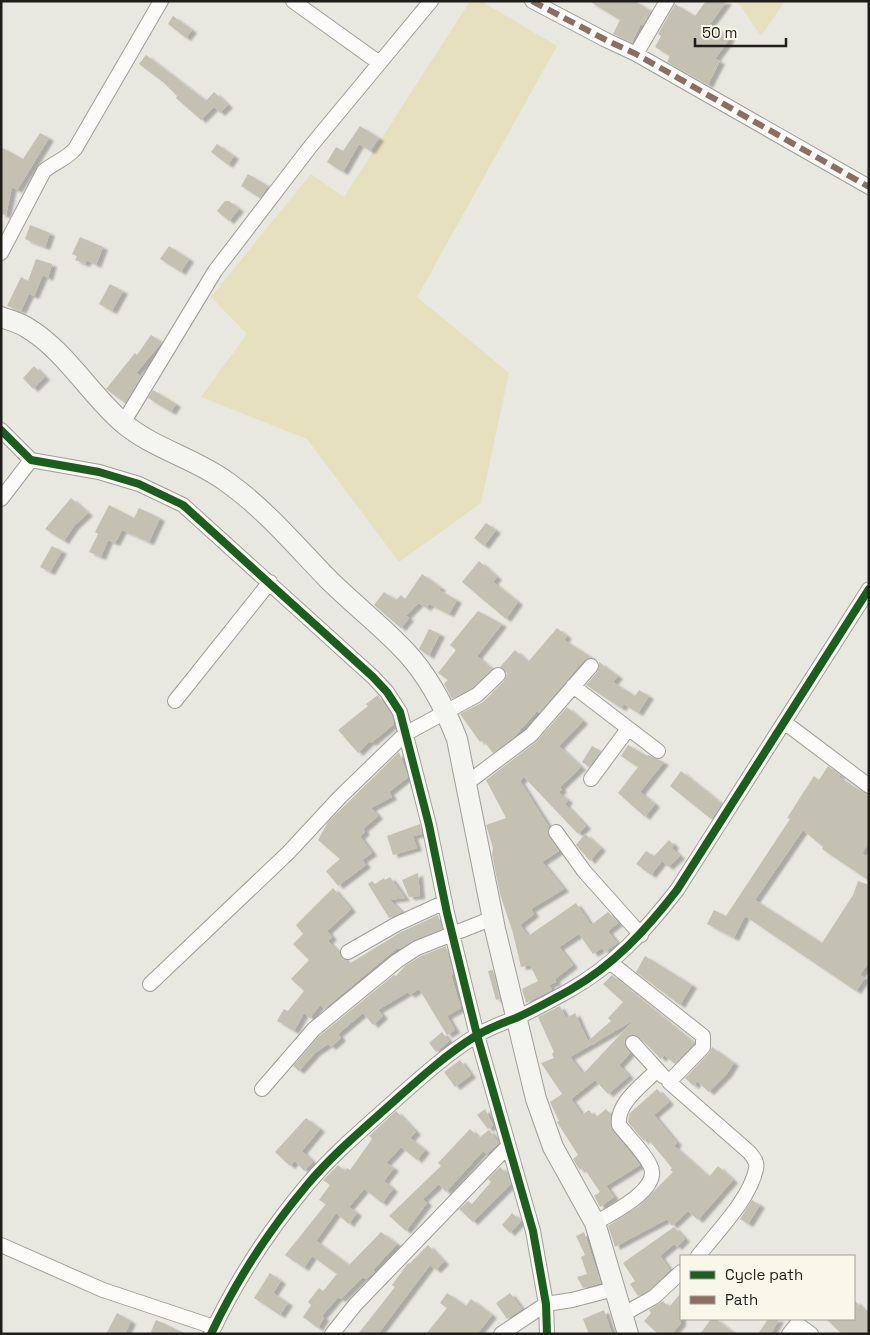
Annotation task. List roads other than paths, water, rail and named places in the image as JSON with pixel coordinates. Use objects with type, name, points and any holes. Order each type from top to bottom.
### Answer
[{"type":"main road","points":[[1,317],[25,326],[46,341],[65,359],[91,392],[123,423],[146,439],[191,459],[226,481],[248,499],[340,591],[407,653],[428,681],[441,716],[457,739],[512,1019],[536,1099],[553,1147],[594,1223],[625,1324]]},
{"type":"street","points":[[1,253],[44,171],[53,163],[67,158],[83,138],[160,1]]},
{"type":"street","points":[[293,1],[378,62]]},
{"type":"street","points":[[123,423],[174,344],[215,272],[310,147],[378,62],[432,1]]},
{"type":"street","points":[[532,1],[636,54],[869,187]]},
{"type":"street","points":[[636,54],[667,1]]},
{"type":"street","points":[[1,430],[31,460],[98,472],[131,481],[184,505],[270,582],[387,692],[400,712],[409,732],[452,934],[551,1304],[547,1334]]},
{"type":"street","points":[[1,499],[31,460]]},
{"type":"street","points":[[175,701],[270,582]]},
{"type":"street","points":[[1,1245],[103,1290],[212,1331],[220,1313],[263,1244],[308,1183],[419,1078],[480,1034],[570,990],[611,963],[641,935],[677,890],[869,589]]},
{"type":"street","points":[[467,783],[531,735],[590,666]]},
{"type":"street","points":[[150,984],[288,853],[340,797],[409,732],[477,695],[498,675]]},
{"type":"street","points":[[573,686],[658,751]]},
{"type":"street","points":[[784,722],[869,786]]},
{"type":"street","points":[[591,779],[628,729]]},
{"type":"street","points":[[556,832],[584,871],[641,935]]},
{"type":"street","points":[[348,952],[397,924],[445,902]]},
{"type":"street","points":[[262,1089],[314,1029],[383,972],[417,948],[493,918]]},
{"type":"street","points":[[611,963],[703,1036],[703,1046],[669,1082]]},
{"type":"street","points":[[633,1043],[669,1082],[749,1152],[756,1162],[756,1169],[742,1199],[699,1255]]},
{"type":"street","points":[[594,1223],[626,1206],[641,1193],[652,1177],[650,1165],[619,1125],[618,1119],[622,1107],[657,1070]]},
{"type":"street","points":[[332,1334],[355,1304],[508,1146]]},
{"type":"street","points":[[625,1324],[680,1273]]},
{"type":"street","points":[[501,1334],[551,1304],[614,1289]]},
{"type":"street","points":[[796,1325],[811,1334]]}]
